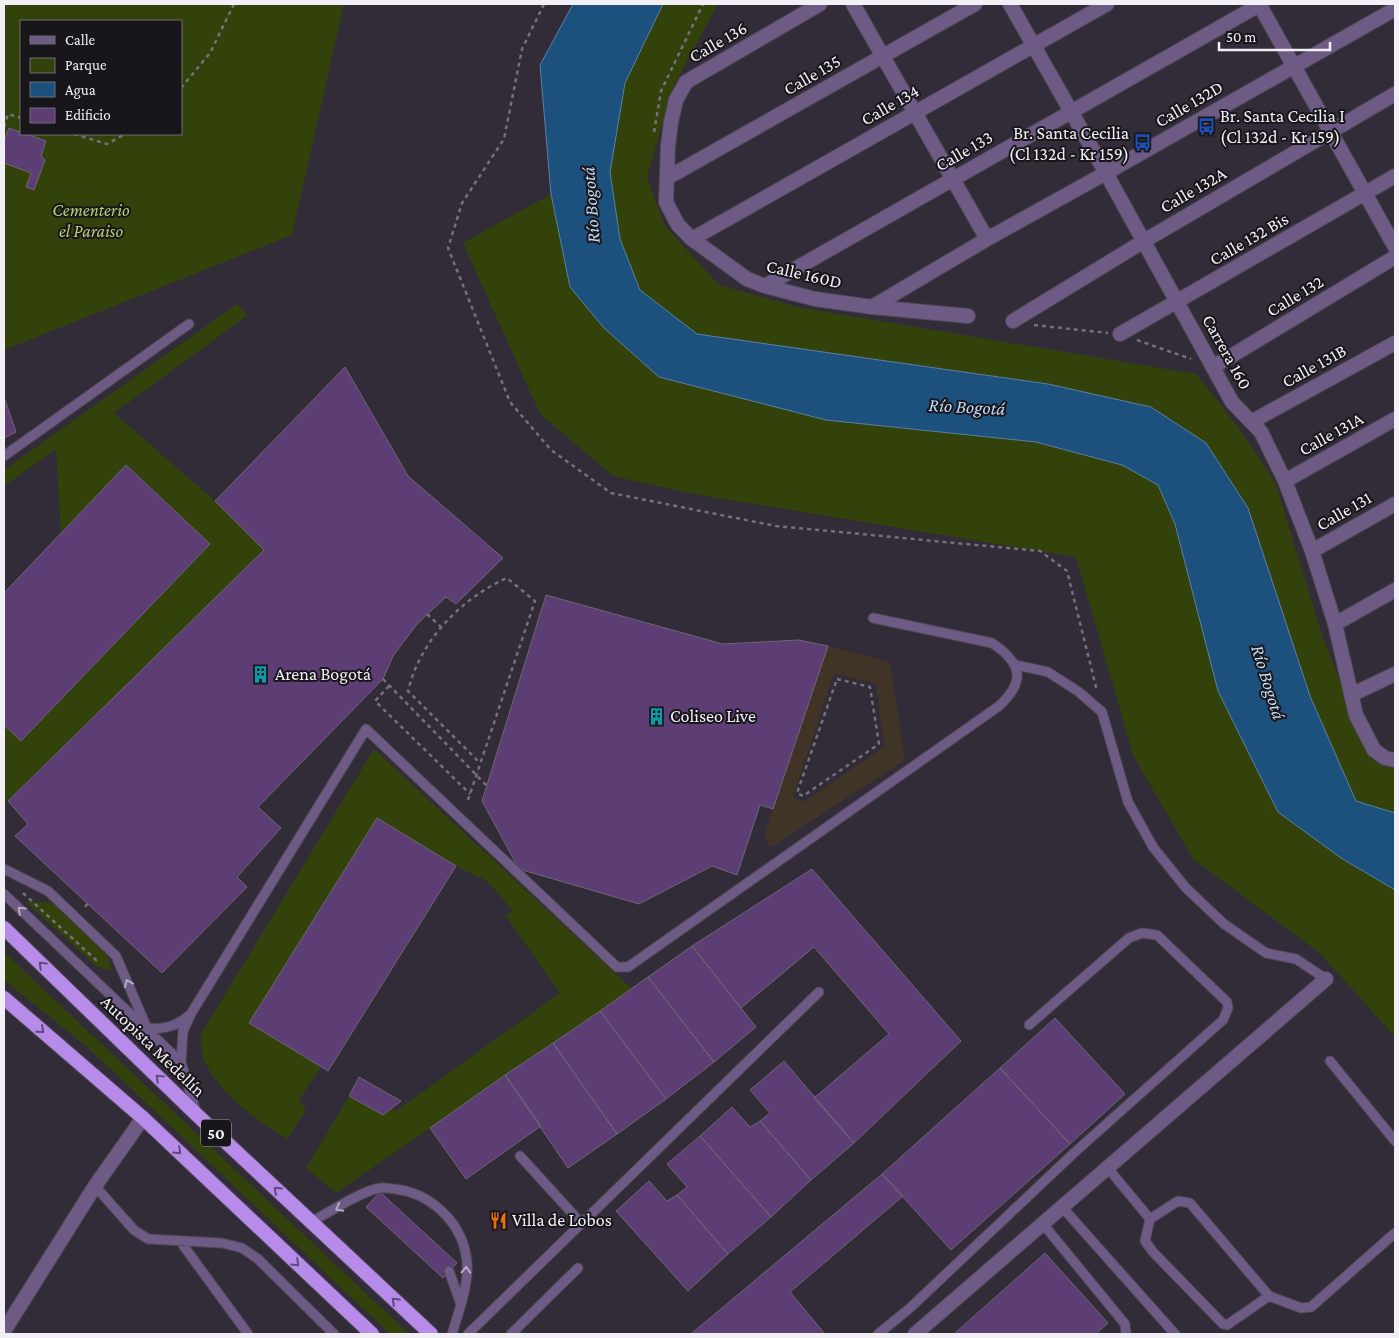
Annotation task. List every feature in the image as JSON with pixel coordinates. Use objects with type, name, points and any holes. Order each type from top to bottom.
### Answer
[{"type":"highway","name":"Autopista Medellín","points":[[4,928],[197,1115],[431,1334]]},
{"type":"highway","name":"50","points":[[4,998],[143,1118],[372,1334]]},
{"type":"street","name":"Calle 136","points":[[686,82],[820,4]]},
{"type":"street","points":[[853,4],[987,239]]},
{"type":"street","name":"Calle 135","points":[[667,178],[975,4]]},
{"type":"street","name":"Carrera 160","points":[[1010,4],[1144,241],[1232,402],[1261,432],[1285,481],[1312,551],[1335,624],[1356,715],[1374,750],[1390,759]]},
{"type":"street","name":"Calle 134","points":[[692,239],[1107,4]]},
{"type":"street","points":[[1260,4],[1395,247]]},
{"type":"street","name":"Calle 133","points":[[765,286],[1260,4]]},
{"type":"street","name":"Calle 132D","points":[[872,307],[987,239],[1395,9]]},
{"type":"street","name":"Calle 160D","points":[[686,82],[676,100],[671,122],[666,202],[678,225],[692,239],[748,279],[765,286],[815,299],[872,307],[968,316]]},
{"type":"street","name":"Calle 132A","points":[[1013,321],[1144,241],[1395,94]]},
{"type":"street","name":"Calle 132 Bis","points":[[1120,334],[1395,176]]},
{"type":"street","name":"Calle 132","points":[[1213,367],[1395,257]]},
{"type":"street","name":"Calle 131B","points":[[1251,422],[1395,343]]},
{"type":"street","name":"Calle 131A","points":[[1285,481],[1395,420]]},
{"type":"street","name":"Calle 131","points":[[1312,551],[1395,504]]},
{"type":"street","points":[[1335,624],[1395,590]]},
{"type":"street","points":[[1351,695],[1395,674]]},
{"type":"street","points":[[915,1334],[1326,979]]},
{"type":"street","points":[[4,1331],[96,1186],[143,1118]]},
{"type":"lane","points":[[4,456],[189,324]]},
{"type":"lane","points":[[197,1115],[181,1062],[183,1031],[192,1012],[366,728],[617,967],[628,967],[999,706],[1013,693],[1017,677],[1016,665],[1008,653],[992,643],[873,618]]},
{"type":"lane","points":[[1016,665],[1048,672],[1079,692],[1102,712],[1128,802],[1153,847],[1186,888],[1224,924],[1266,953],[1296,959],[1326,979]]},
{"type":"lane","points":[[4,868],[48,891],[116,956],[146,1028]]},
{"type":"lane","points":[[4,894],[181,1062]]},
{"type":"lane","points":[[878,1334],[910,1308],[1075,1152],[1223,1020],[1228,1008],[1227,1002],[1157,935],[1142,934],[1129,938],[1029,1025]]},
{"type":"lane","points":[[468,1334],[819,992]]},
{"type":"lane","points":[[146,1028],[159,1029],[170,1027],[181,1022],[192,1012]]},
{"type":"lane","points":[[1330,1061],[1395,1141]]},
{"type":"lane","points":[[520,1156],[581,1223]]},
{"type":"lane","points":[[1107,1167],[1150,1219]]},
{"type":"lane","points":[[96,1186],[134,1230],[148,1239],[222,1243],[242,1248],[258,1259],[334,1334]]},
{"type":"lane","points":[[311,1222],[380,1188],[418,1194],[433,1203],[448,1219],[461,1238],[467,1256],[467,1275],[461,1305],[452,1334]]},
{"type":"lane","points":[[362,1196],[373,1199]]},
{"type":"lane","points":[[1269,1296],[1227,1325],[1223,1324],[1145,1241],[1150,1219],[1178,1202],[1190,1203],[1269,1296],[1301,1308],[1311,1307],[1395,1233]]},
{"type":"lane","points":[[1062,1208],[1176,1334]]},
{"type":"lane","points":[[1043,1224],[1125,1324],[1126,1334]]},
{"type":"lane","points":[[180,1240],[248,1334]]},
{"type":"lane","points":[[511,1334],[578,1268]]},
{"type":"lane","points":[[450,1271],[461,1305]]},
{"type":"path","points":[[182,87],[210,53],[234,4]]},
{"type":"path","points":[[544,4],[522,49],[504,139],[462,202],[448,248],[510,402],[550,450],[611,492],[776,526],[1040,551],[1066,571],[1075,596],[1102,712]]},
{"type":"path","points":[[4,127],[8,114],[20,118]]},
{"type":"path","points":[[77,135],[107,144],[123,135]]},
{"type":"path","points":[[468,800],[535,602],[507,578],[490,586],[474,597],[441,627],[420,658],[408,691],[480,763]]},
{"type":"path","points":[[427,614],[441,627]]},
{"type":"path","points":[[837,679],[870,687],[878,744],[803,796],[796,793],[837,679]]},
{"type":"path","points":[[383,680],[487,786]]},
{"type":"path","points":[[389,686],[375,701],[470,794]]},
{"type":"path","points":[[20,890],[96,960],[103,953]]},
{"type":"path","points":[[85,907],[88,904]]},
{"type":"shaded area","points":[[828,646],[890,662],[905,760],[770,848],[764,835]],"holes":[[[834,673],[876,684],[884,747],[804,802],[793,797]]]},
{"type":"green space","name":"Cementerio el Paraiso","points":[[4,4],[344,4],[292,235],[4,350]]},
{"type":"green space","points":[[663,4],[718,4],[674,85],[647,177],[665,226],[719,285],[802,308],[1196,374],[1234,422],[1275,482],[1323,638],[1371,759],[1395,768],[1395,813],[1356,801],[1310,696],[1248,508],[1048,384],[697,334],[640,290],[620,239],[610,172],[625,83]]},
{"type":"green space","points":[[551,194],[570,287],[826,420],[1036,442],[1122,465],[1158,485],[1175,524],[1341,858],[1395,890],[1395,1037],[1320,953],[1193,859],[1133,755],[1076,557],[693,494],[613,476],[540,414],[463,243]]},
{"type":"green space","points":[[237,304],[248,315],[114,413],[215,501],[264,550],[4,804],[4,725],[22,741],[210,544],[127,465],[61,533],[56,449],[4,486],[4,470]]},
{"type":"green space","points":[[374,749],[632,989],[336,1193],[306,1168],[349,1096],[382,1115],[391,1108],[396,1111],[560,993],[505,915],[513,911],[487,881],[456,866],[377,818],[252,1018],[321,1067],[299,1100],[306,1110],[287,1139],[250,1114],[217,1081],[203,1057],[201,1034]]},
{"type":"green space","points":[[25,901],[52,903],[107,954],[112,971],[96,966]]},
{"type":"green space","points":[[4,952],[409,1334],[390,1334],[87,1047],[4,980]]},
{"type":"water","name":"Río Bogotá","points":[[573,4],[663,4],[625,83],[610,172],[620,239],[640,290],[697,334],[1048,384],[1151,407],[1206,443],[1248,508],[1310,696],[1356,801],[1395,813],[1395,890],[1341,858],[1278,812],[1218,691],[1175,524],[1158,485],[1122,465],[1036,442],[826,420],[659,377],[604,328],[570,287],[551,194],[540,65]]},
{"type":"building","points":[[9,128],[20,132],[20,135],[29,135],[46,141],[41,156],[45,160],[34,190],[26,187],[31,173],[4,163],[4,141]]},
{"type":"building","name":"Arena Bogotá","points":[[345,367],[408,476],[503,558],[456,604],[446,597],[417,624],[393,656],[383,679],[258,807],[281,828],[237,877],[247,887],[162,973],[15,836],[28,824],[8,801],[264,550],[215,501]]},
{"type":"building","points":[[4,397],[16,432],[4,438]]},
{"type":"building","points":[[126,465],[210,544],[21,741],[4,725],[4,593]]},
{"type":"building","name":"Coliseo Live","points":[[546,595],[723,644],[799,640],[828,646],[773,809],[760,805],[737,875],[712,866],[639,904],[519,869],[482,801]]},
{"type":"building","points":[[377,818],[456,866],[328,1071],[249,1023]]},
{"type":"building","points":[[812,869],[961,1041],[854,1143],[814,1098],[889,1034],[814,947],[741,1008],[692,946]]},
{"type":"building","points":[[692,946],[756,1027],[714,1062],[648,977]]},
{"type":"building","points":[[648,977],[714,1062],[666,1099],[600,1011]]},
{"type":"building","points":[[600,1011],[666,1099],[617,1134],[553,1043]]},
{"type":"building","points":[[1055,1018],[1125,1094],[1070,1144],[1000,1068]]},
{"type":"building","points":[[553,1043],[617,1134],[568,1168],[505,1075]]},
{"type":"building","points":[[784,1061],[854,1143],[811,1180],[760,1121],[770,1113],[750,1090]]},
{"type":"building","points":[[1000,1068],[1070,1144],[951,1250],[882,1174]]},
{"type":"building","points":[[505,1075],[541,1126],[466,1179],[430,1128]]},
{"type":"building","points":[[359,1077],[401,1101],[383,1115],[349,1096]]},
{"type":"building","points":[[732,1107],[750,1127],[760,1121],[811,1180],[771,1217],[700,1136]]},
{"type":"building","points":[[700,1136],[771,1217],[728,1254],[677,1195],[687,1187],[667,1164]]},
{"type":"building","points":[[882,1174],[903,1196],[790,1292],[825,1334],[691,1334]]},
{"type":"building","points":[[649,1181],[667,1201],[677,1195],[728,1254],[688,1291],[616,1211]]},
{"type":"building","points":[[380,1192],[457,1263],[443,1278],[366,1207]]},
{"type":"building","points":[[1045,1253],[1108,1323],[1096,1334],[954,1334]]},
{"type":"place","name":"Br. Santa Cecilia I (Cl 132d - Kr 159)","points":[[1206,126]]},
{"type":"place","name":"Br. Santa Cecilia (Cl 132d - Kr 159)","points":[[1143,143]]},
{"type":"place","name":"Arena Bogotá","points":[[261,674]]},
{"type":"place","name":"Coliseo Live","points":[[656,716]]},
{"type":"place","name":"Villa de Lobos","points":[[498,1220]]}]
